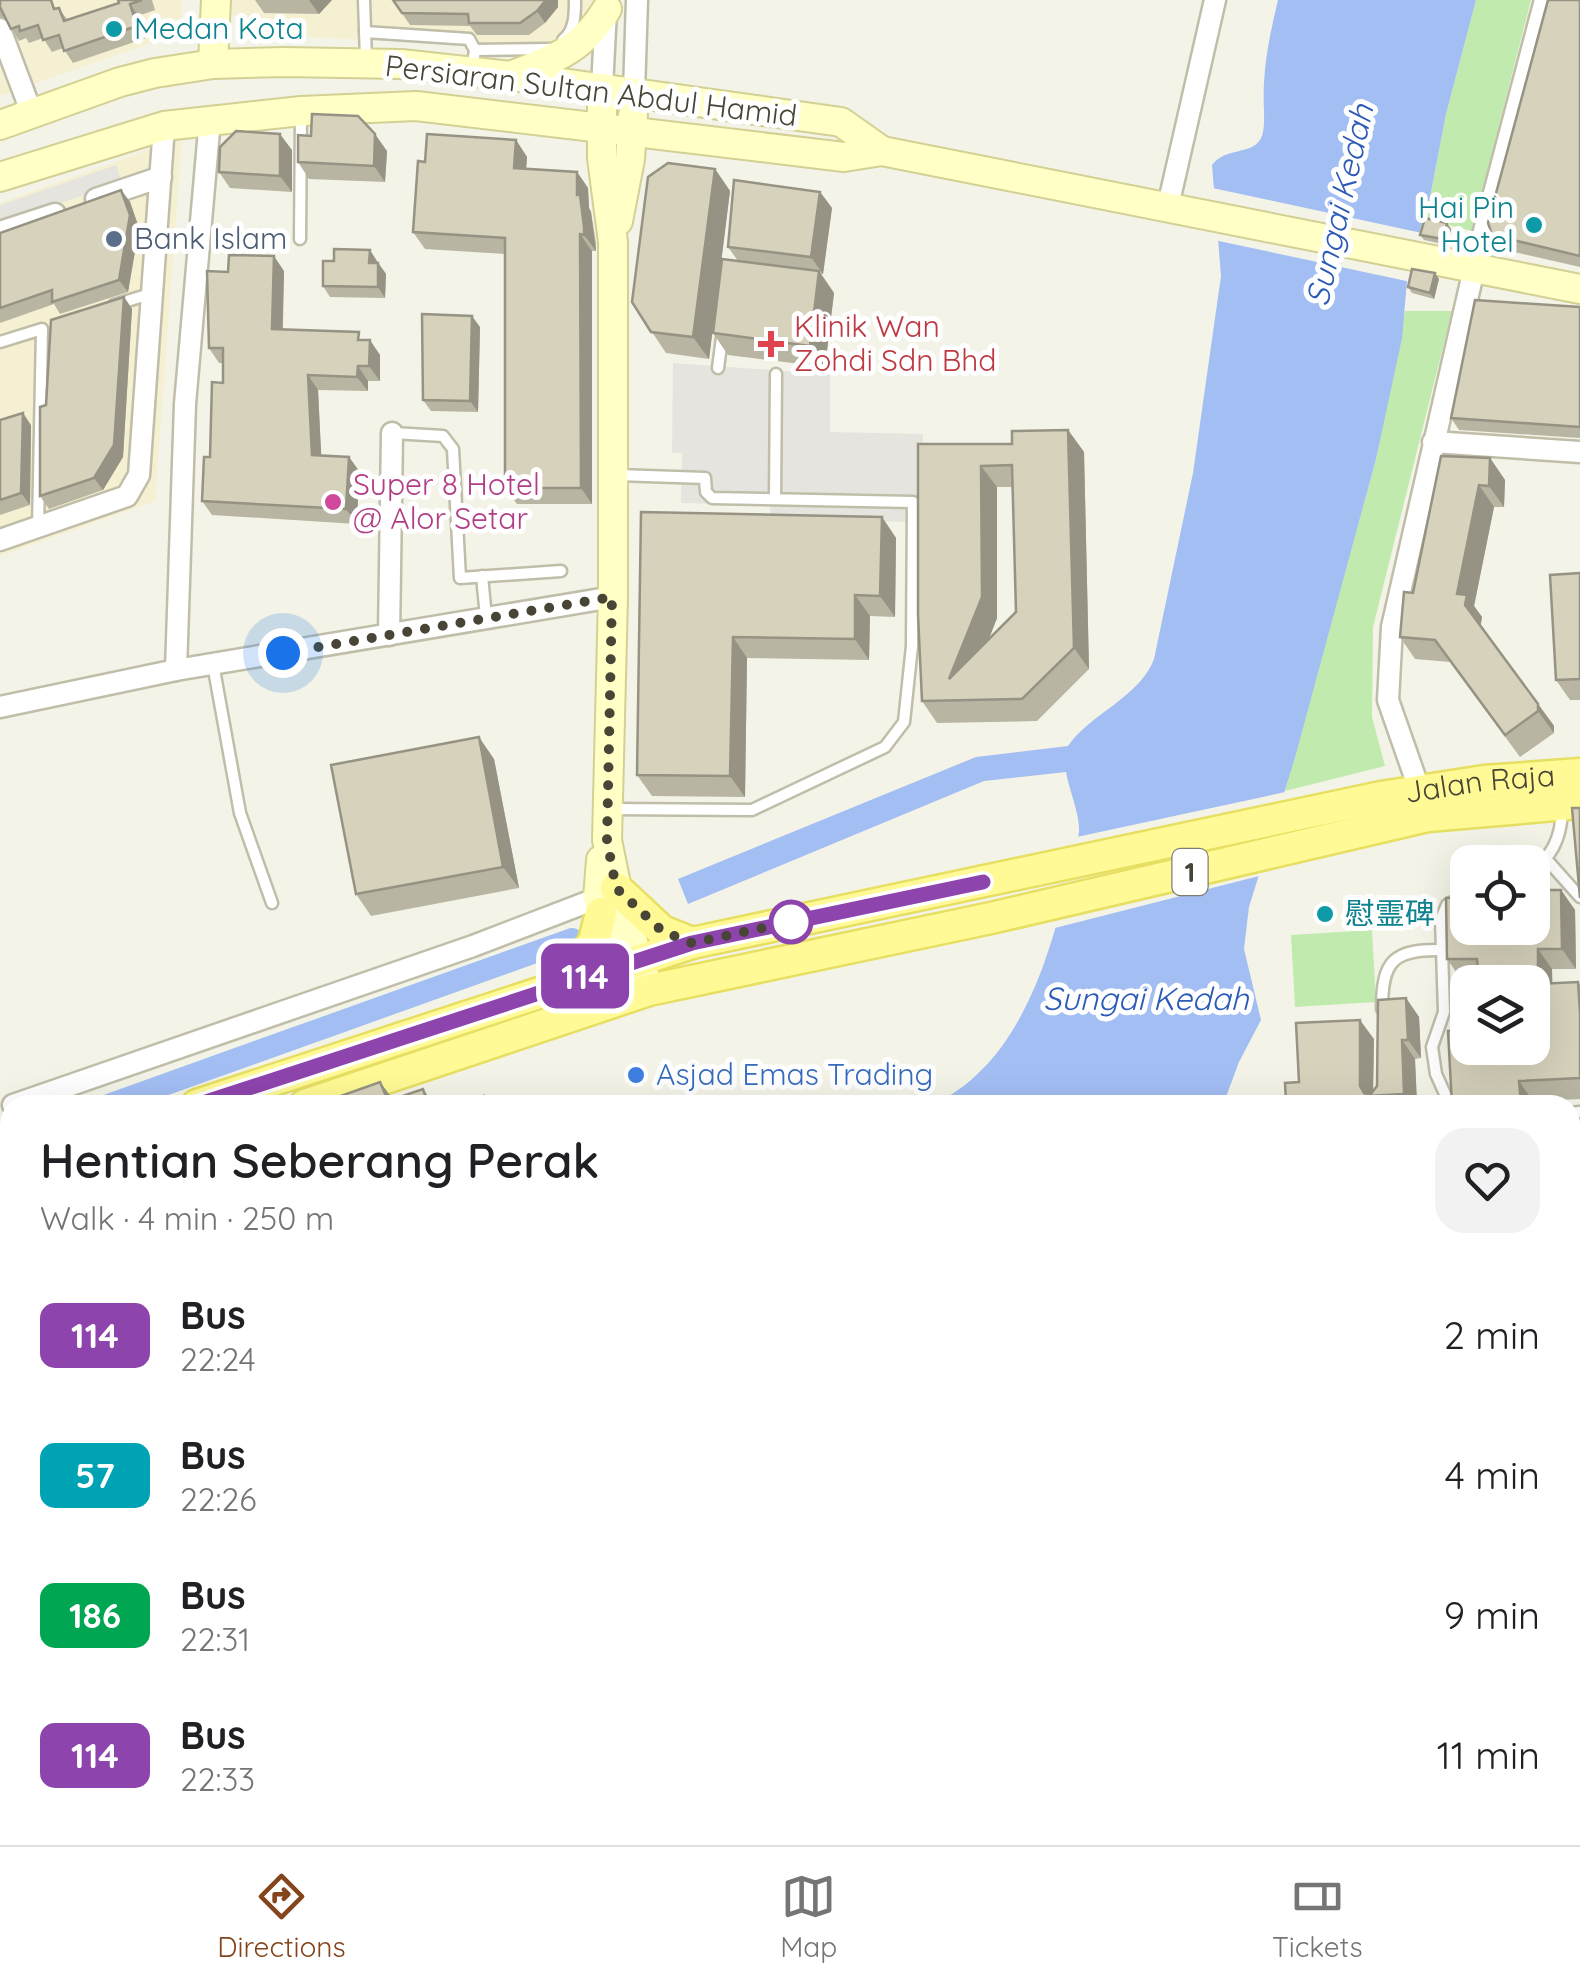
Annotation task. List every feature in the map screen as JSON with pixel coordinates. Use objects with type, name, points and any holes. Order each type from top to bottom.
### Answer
[{"type":"main road","points":[[212,64],[216,0]]},
{"type":"main road","points":[[512,76],[579,46],[593,31],[607,5]]},
{"type":"main road","name":"Persiaran Sultan Abdul Hamid","points":[[0,124],[120,82],[212,64],[473,62],[512,76],[840,122],[882,151]]},
{"type":"main road","points":[[568,981],[594,941],[605,900],[614,242],[602,158],[602,88]]},
{"type":"main road","points":[[614,242],[633,132],[634,92]]},
{"type":"main road","name":"Persiaran Sultan Abdul Hamid","points":[[0,177],[164,126],[301,111],[416,106],[844,158],[882,151],[1580,289]]},
{"type":"main road","name":"Jalan Raja","points":[[1384,812],[1424,803],[1570,790]]},
{"type":"main road","name":"1","points":[[227,1095],[692,943],[983,882],[1384,812]]},
{"type":"main road","name":"1","points":[[334,1095],[638,993],[991,918],[1384,812]]},
{"type":"main road","points":[[605,900],[692,943]]},
{"type":"main road","points":[[605,900],[638,993]]},
{"type":"street","points":[[634,92],[637,0]]},
{"type":"street","points":[[1179,208],[1216,0]]},
{"type":"street","points":[[1424,803],[1388,700],[1392,627],[1433,442],[1462,267],[1545,0]]},
{"type":"street","points":[[602,88],[607,5]]},
{"type":"street","points":[[0,29],[8,75],[32,114]]},
{"type":"street","points":[[176,670],[185,404],[210,119]]},
{"type":"street","points":[[0,540],[127,496],[135,487],[139,475],[164,126]]},
{"type":"street","points":[[0,232],[161,177]]},
{"type":"street","points":[[388,635],[392,433]]},
{"type":"street","points":[[1433,442],[1580,452]]},
{"type":"street","points":[[0,706],[176,670],[612,597]]},
{"type":"street","points":[[43,1095],[605,900]]},
{"type":"lane","points":[[364,0],[366,63]]},
{"type":"lane","points":[[364,32],[469,39],[473,62],[558,45],[570,35],[575,0]]},
{"type":"lane","points":[[300,239],[301,111]]},
{"type":"lane","points":[[97,311],[152,293]]},
{"type":"lane","points":[[718,368],[725,310]]},
{"type":"lane","points":[[0,342],[60,323]]},
{"type":"lane","points":[[38,528],[42,329]]},
{"type":"lane","points":[[775,499],[776,374]]},
{"type":"lane","points":[[26,414],[40,410]]},
{"type":"lane","points":[[392,433],[443,436],[453,448],[460,578],[560,570]]},
{"type":"lane","points":[[608,809],[752,810],[884,747],[904,722],[912,646],[913,502],[712,498],[706,492],[705,478],[611,474]]},
{"type":"lane","points":[[482,576],[486,617]]},
{"type":"lane","points":[[213,664],[240,813],[272,903]]},
{"type":"lane","points":[[1550,854],[1570,790]]},
{"type":"lane","points":[[1550,863],[1580,897]]},
{"type":"lane","points":[[1445,1095],[1436,1074],[1432,1046],[1444,1012],[1444,911],[1450,903]]},
{"type":"lane","points":[[1382,1026],[1383,977],[1392,962],[1408,952],[1442,950]]},
{"type":"shaded area","points":[[0,0],[181,0],[182,32],[0,96]]},
{"type":"shaded area","points":[[225,0],[599,0],[562,50],[251,34],[225,5]]},
{"type":"shaded area","points":[[182,138],[155,501],[0,556],[0,203]]},
{"type":"shaded area","points":[[116,165],[122,182],[0,224],[0,205]]},
{"type":"shaded area","points":[[673,363],[830,374],[830,432],[923,434],[922,522],[770,519],[770,505],[681,503],[682,453],[672,453]]},
{"type":"green space","points":[[1476,0],[1531,0],[1472,231],[1421,218],[1430,197],[1446,114]]},
{"type":"green space","points":[[1405,311],[1452,311],[1373,627],[1372,717],[1385,766],[1285,791],[1376,459]]},
{"type":"green space","points":[[1372,930],[1376,1002],[1295,1007],[1291,935]]},
{"type":"water","name":"Sungai Kedah","points":[[1278,0],[1476,0],[1446,114],[1430,197],[1408,270],[1402,338],[1376,459],[1294,761],[1249,907],[1244,949],[1261,1020],[1227,1095],[949,1095],[986,1066],[1024,1011],[1038,980],[1059,916],[1079,832],[1066,772],[984,781],[688,904],[678,879],[976,757],[1068,746],[1127,695],[1147,672],[1154,659],[1193,473],[1221,276],[1212,165],[1224,156],[1256,145],[1262,137],[1269,41]]},
{"type":"pier","points":[[1208,187],[1422,233],[1411,282],[1214,240]]},
{"type":"pier","points":[[1290,791],[1263,875],[1051,929],[1072,838]]},
{"type":"building","points":[[0,0],[51,0],[64,21],[119,3],[118,0],[142,0],[130,4],[137,26],[64,51],[59,35],[43,40],[38,25],[20,31],[19,26],[11,29]]},
{"type":"building","points":[[393,0],[546,0],[520,23],[469,23],[468,14],[402,13]]},
{"type":"building","points":[[1548,0],[1580,0],[1580,256],[1492,235],[1488,223]]},
{"type":"building","points":[[312,114],[358,116],[375,134],[374,166],[298,162],[298,135],[311,136]]},
{"type":"building","points":[[236,131],[280,134],[280,176],[219,172],[220,147]]},
{"type":"building","points":[[427,134],[516,140],[514,168],[577,172],[584,227],[584,235],[580,234],[581,488],[505,488],[505,238],[413,232],[418,161],[425,162]]},
{"type":"building","points":[[668,163],[715,169],[693,337],[651,332],[632,302],[648,177]]},
{"type":"building","points":[[734,180],[820,192],[811,257],[728,247]]},
{"type":"building","points":[[121,190],[130,215],[119,280],[52,302],[52,290],[0,308],[0,233]]},
{"type":"building","points":[[1425,218],[1447,223],[1443,239],[1420,235]]},
{"type":"building","points":[[334,249],[370,250],[369,263],[378,263],[378,287],[323,286],[323,261],[334,261]]},
{"type":"building","points":[[229,255],[274,256],[272,329],[359,332],[358,340],[370,340],[369,366],[358,366],[357,377],[308,375],[312,455],[349,457],[346,509],[202,501],[204,457],[210,457],[212,382],[223,383],[223,348],[209,348],[207,271],[228,272]]},
{"type":"building","points":[[722,259],[819,271],[810,346],[713,333]]},
{"type":"building","points":[[1412,269],[1435,273],[1430,293],[1408,287]]},
{"type":"building","points":[[124,297],[114,445],[94,478],[40,496],[40,407],[46,405],[51,320]]},
{"type":"building","points":[[1475,300],[1580,307],[1580,427],[1451,418]]},
{"type":"building","points":[[422,314],[472,316],[470,401],[423,400]]},
{"type":"building","points":[[23,413],[21,493],[0,500],[0,420]]},
{"type":"building","points":[[1068,430],[1074,648],[1022,699],[922,701],[918,444],[1012,444],[1012,431]],"holes":[[[1012,465],[1016,612],[949,679],[982,597],[981,466]]]},
{"type":"building","points":[[1441,456],[1490,458],[1489,486],[1479,485],[1457,594],[1467,595],[1465,605],[1538,704],[1538,711],[1505,735],[1435,640],[1400,637],[1404,592],[1413,593]]},
{"type":"building","points":[[641,512],[882,517],[880,596],[855,595],[855,639],[733,637],[730,776],[637,775]]},
{"type":"building","points":[[1580,573],[1580,679],[1556,680],[1550,575]]},
{"type":"building","points":[[479,737],[503,867],[356,894],[331,765]]},
{"type":"building","points":[[1572,808],[1580,808],[1580,898]]},
{"type":"building","points":[[1550,890],[1561,890],[1562,949],[1538,949],[1538,965],[1478,965],[1477,959],[1447,959],[1446,898],[1450,898],[1450,945],[1550,945]]},
{"type":"building","points":[[1578,982],[1580,1078],[1519,1081],[1520,1095],[1451,1095],[1448,1031],[1450,1065],[1550,1065],[1550,983]]},
{"type":"building","points":[[1406,998],[1408,1040],[1402,1040],[1404,1094],[1370,1095],[1377,1086],[1378,1000]]},
{"type":"building","points":[[1360,1020],[1360,1086],[1370,1095],[1286,1095],[1285,1083],[1299,1082],[1296,1023]]},
{"type":"building","points":[[380,1082],[385,1095],[343,1095]]},
{"type":"waterway","points":[[136,1095],[572,939]]},
{"type":"bus line","name":"114","points":[[227,1095],[692,943],[983,882]]},
{"type":"place","name":"Medan Kota","points":[[114,29]]},
{"type":"place","name":"Hai Pin Hotel","points":[[1534,225]]},
{"type":"place","name":"Bank Islam","points":[[114,239]]},
{"type":"place","name":"Klinik Wan Zohdi Sdn Bhd","points":[[771,344]]},
{"type":"place","name":"Super 8 Hotel @ Alor Setar","points":[[333,502]]},
{"type":"place","name":"慰霊碑","points":[[1325,914]]},
{"type":"place","name":"Asjad Emas Trading","points":[[636,1075]]},
{"type":"route","points":[[283,653],[612,597],[607,840],[616,888],[662,931],[692,943],[791,922]]}]
